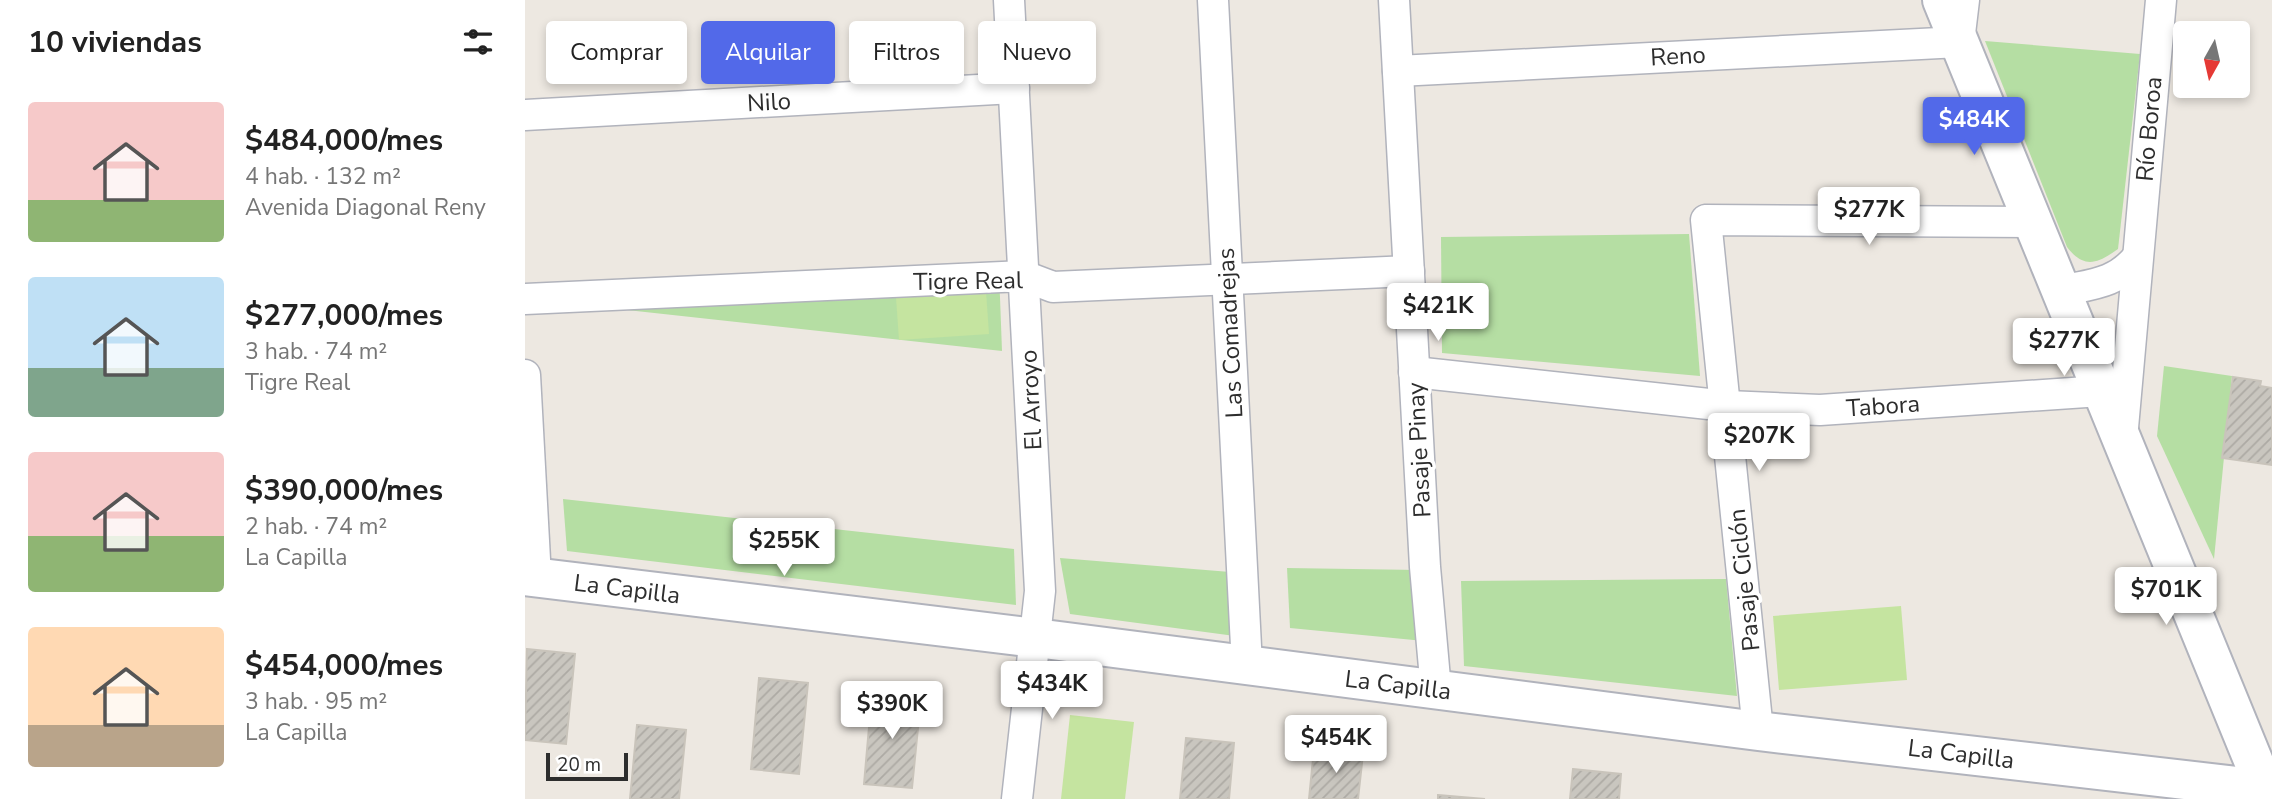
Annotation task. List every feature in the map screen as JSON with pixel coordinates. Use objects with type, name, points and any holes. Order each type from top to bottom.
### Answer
[{"type":"street","name":"El Arroyo","points":[[1009,0],[1040,590],[1017,799]]},
{"type":"street","name":"Las Comadrejas","points":[[1213,0],[1247,666]]},
{"type":"street","name":"Pasaje Pinay","points":[[1394,0],[1425,567],[1436,690]]},
{"type":"street","points":[[1942,0],[2269,793]]},
{"type":"street","points":[[1959,42],[1964,0]]},
{"type":"street","name":"Río Boroa","points":[[2122,442],[2161,0]]},
{"type":"street","name":"Reno","points":[[1398,71],[1959,42]]},
{"type":"street","name":"Nilo","points":[[525,115],[1014,88]]},
{"type":"street","name":"Pasaje Ciclón","points":[[1758,731],[1706,220],[2032,222]]},
{"type":"street","points":[[2061,292],[2111,279],[2126,270],[2137,258]]},
{"type":"street","name":"Tigre Real","points":[[525,299],[1024,276],[1053,287],[1409,271]]},
{"type":"street","name":"Tabora","points":[[1414,372],[1727,406],[1821,410],[2101,391]]},
{"type":"street","points":[[525,375],[530,577]]},
{"type":"street","name":"La Capilla","points":[[530,577],[2269,793]]},
{"type":"green space","points":[[1985,41],[2140,54],[2118,249],[2104,258],[2085,261],[2079,259],[2067,247]]},
{"type":"green space","points":[[1689,234],[1700,376],[1442,353],[1441,237]]},
{"type":"green space","points":[[999,271],[1002,351],[572,304]]},
{"type":"green space","points":[[985,277],[989,334],[899,340],[895,283]]},
{"type":"green space","points":[[2164,366],[2232,376],[2214,559],[2157,436]]},
{"type":"green space","points":[[563,499],[1014,549],[1016,605],[567,551]]},
{"type":"green space","points":[[1060,558],[1230,572],[1235,636],[1070,614]]},
{"type":"green space","points":[[1287,568],[1419,570],[1424,641],[1290,628]]},
{"type":"green space","points":[[1726,579],[1737,696],[1464,666],[1461,581]]},
{"type":"green space","points":[[1901,606],[1907,680],[1779,690],[1773,616]]},
{"type":"green space","points":[[1070,715],[1134,722],[1125,799],[1061,799]]},
{"type":"building","points":[[2233,377],[2261,381],[2260,386],[2272,388],[2272,465],[2222,458]]},
{"type":"building","points":[[527,649],[575,654],[566,744],[525,740]]},
{"type":"building","points":[[759,678],[808,683],[799,774],[751,769]]},
{"type":"building","points":[[872,693],[921,698],[912,788],[864,784]]},
{"type":"building","points":[[637,725],[686,730],[679,799],[630,799]]},
{"type":"building","points":[[1186,738],[1234,743],[1229,799],[1180,799]]},
{"type":"building","points":[[1314,749],[1363,754],[1358,799],[1309,799]]},
{"type":"building","points":[[1573,769],[1621,774],[1619,799],[1570,799]]},
{"type":"building","points":[[1438,795],[1485,799],[1438,799]]}]
